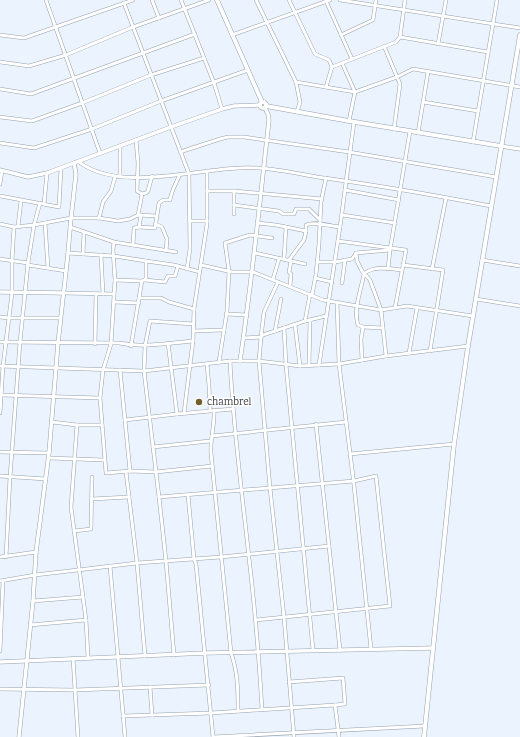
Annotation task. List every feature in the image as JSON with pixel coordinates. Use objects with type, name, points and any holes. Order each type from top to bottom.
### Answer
[{"type":"main road","points":[[217,0],[263,105],[410,132],[502,146]]},
{"type":"main road","points":[[424,737],[454,444],[468,346],[518,57],[520,35]]},
{"type":"street","points":[[46,0],[100,153]]},
{"type":"street","points":[[0,35],[24,38],[133,0]]},
{"type":"street","points":[[152,0],[159,18]]},
{"type":"street","points":[[181,0],[214,83],[222,109]]},
{"type":"street","points":[[0,62],[29,66],[66,55],[133,27],[209,0]]},
{"type":"street","points":[[256,0],[296,82],[300,102],[297,112]]},
{"type":"street","points":[[289,0],[316,54],[329,60],[332,67],[326,87]]},
{"type":"street","points":[[340,0],[520,28]]},
{"type":"street","points":[[341,36],[373,20],[376,0]]},
{"type":"street","points":[[332,67],[396,42],[400,38],[405,0]]},
{"type":"street","points":[[438,44],[446,0]]},
{"type":"street","points":[[473,142],[496,0]]},
{"type":"street","points":[[232,35],[328,1],[341,36],[352,59]]},
{"type":"street","points":[[124,3],[189,174],[190,249],[187,269]]},
{"type":"street","points":[[0,89],[30,94],[195,34]]},
{"type":"street","points":[[400,38],[488,52]]},
{"type":"street","points":[[384,46],[400,84],[394,129]]},
{"type":"street","points":[[0,117],[32,121],[82,103],[151,75],[204,58]]},
{"type":"street","points":[[319,365],[342,215],[350,152],[355,92],[342,63]]},
{"type":"street","points":[[296,82],[355,92],[397,77],[413,69],[520,87]]},
{"type":"street","points":[[0,143],[34,148],[92,129],[248,70]]},
{"type":"street","points":[[418,133],[428,72]]},
{"type":"street","points":[[423,102],[478,111]]},
{"type":"street","points":[[0,184],[1,171],[28,176],[48,173],[222,109],[244,105],[263,105],[268,114],[269,120],[253,272],[240,361]]},
{"type":"street","points":[[388,269],[390,248],[410,132]]},
{"type":"street","points":[[180,152],[228,137],[244,137],[350,152],[496,178]]},
{"type":"street","points":[[136,140],[138,163],[137,191],[142,194]]},
{"type":"street","points":[[120,146],[120,177]]},
{"type":"street","points":[[502,146],[520,149]]},
{"type":"street","points":[[76,162],[86,168],[114,177],[189,174],[240,167],[264,169],[346,181],[492,206]]},
{"type":"street","points":[[19,737],[33,601],[36,552],[49,458],[60,318],[68,253],[76,162]]},
{"type":"street","points":[[0,196],[59,207],[61,168]]},
{"type":"street","points":[[184,413],[193,341],[194,309],[207,221],[207,171]]},
{"type":"street","points":[[6,557],[11,453],[28,264],[34,225],[42,204],[48,173]]},
{"type":"street","points":[[132,245],[134,228],[155,228],[156,216],[160,201],[170,200],[172,190],[176,185],[180,174]]},
{"type":"street","points":[[142,194],[148,191],[152,176]]},
{"type":"street","points":[[99,218],[103,202],[111,191],[114,177]]},
{"type":"street","points":[[306,321],[315,278],[322,199],[326,178]]},
{"type":"street","points":[[345,190],[399,200]]},
{"type":"street","points":[[207,191],[322,199]]},
{"type":"street","points":[[234,192],[234,214]]},
{"type":"street","points":[[140,227],[142,194]]},
{"type":"street","points":[[432,269],[446,198]]},
{"type":"street","points":[[0,413],[2,366],[12,293],[12,260],[21,200]]},
{"type":"street","points":[[234,205],[279,211],[283,214],[294,214],[298,208],[309,209],[320,220]]},
{"type":"street","points":[[0,227],[0,224],[16,226],[34,225],[71,218],[99,218],[118,221],[130,219],[140,215],[156,216]]},
{"type":"street","points":[[342,215],[395,223]]},
{"type":"street","points":[[190,221],[207,221]]},
{"type":"street","points":[[45,223],[48,268]]},
{"type":"street","points":[[257,223],[306,231]]},
{"type":"street","points":[[290,286],[290,261],[304,240],[306,225],[308,223],[316,223],[340,227]]},
{"type":"street","points":[[156,224],[162,227],[167,239],[166,251]]},
{"type":"street","points":[[70,227],[114,242],[176,252]]},
{"type":"street","points":[[284,259],[286,227]]},
{"type":"street","points":[[83,254],[84,232]]},
{"type":"street","points":[[219,362],[226,314],[229,271],[225,244],[250,235],[272,238]]},
{"type":"street","points":[[338,241],[406,250],[395,308]]},
{"type":"street","points":[[114,242],[114,302],[110,344],[103,370],[100,398],[106,473],[156,472],[212,466]]},
{"type":"street","points":[[317,262],[335,262],[352,259],[356,253],[390,248]]},
{"type":"street","points":[[68,253],[114,256],[178,266],[200,272]]},
{"type":"street","points":[[255,253],[304,264]]},
{"type":"street","points":[[356,253],[357,261],[364,274],[370,280],[381,310],[386,356]]},
{"type":"street","points":[[101,255],[103,294]]},
{"type":"street","points":[[0,259],[66,271]]},
{"type":"street","points":[[273,279],[279,259]]},
{"type":"street","points":[[342,283],[345,260]]},
{"type":"street","points":[[482,260],[520,266]]},
{"type":"street","points":[[131,346],[139,298],[144,280],[146,261]]},
{"type":"street","points":[[201,265],[229,271],[253,272],[329,300],[358,306],[381,310],[407,306],[473,316]]},
{"type":"street","points":[[115,280],[165,282],[168,276],[175,276],[178,266]]},
{"type":"street","points":[[364,274],[374,269],[403,267],[443,270],[430,351]]},
{"type":"street","points":[[364,274],[356,319],[358,325],[363,327],[383,328]]},
{"type":"street","points":[[315,278],[332,282]]},
{"type":"street","points":[[278,282],[264,312],[259,361],[294,737]]},
{"type":"street","points":[[0,292],[114,294]]},
{"type":"street","points":[[95,344],[96,294]]},
{"type":"street","points":[[139,298],[161,298],[169,302],[194,309]]},
{"type":"street","points":[[275,331],[281,299]]},
{"type":"street","points":[[476,300],[520,306]]},
{"type":"street","points":[[114,302],[139,303]]},
{"type":"street","points":[[338,302],[338,364],[354,481],[371,649]]},
{"type":"street","points":[[409,353],[417,308]]},
{"type":"street","points":[[226,314],[247,315]]},
{"type":"street","points":[[244,338],[261,337],[284,328],[326,316]]},
{"type":"street","points":[[0,317],[60,318]]},
{"type":"street","points":[[309,365],[310,320]]},
{"type":"street","points":[[174,655],[166,560],[144,371],[145,346],[150,321],[194,324]]},
{"type":"street","points":[[295,325],[300,366]]},
{"type":"street","points":[[362,360],[361,339],[363,327]]},
{"type":"street","points":[[284,328],[286,365],[313,650]]},
{"type":"street","points":[[193,331],[224,330]]},
{"type":"street","points":[[0,342],[95,344],[120,343],[131,346],[145,346],[193,341]]},
{"type":"street","points":[[168,343],[177,414]]},
{"type":"street","points":[[2,366],[144,371],[230,361],[259,361],[300,366],[338,364],[386,356],[468,346]]},
{"type":"street","points":[[230,361],[241,491],[259,652],[262,709]]},
{"type":"street","points":[[207,364],[210,386],[210,410]]},
{"type":"street","points":[[120,370],[125,420],[129,497],[137,562],[145,656]]},
{"type":"street","points":[[1,395],[100,398]]},
{"type":"street","points":[[125,420],[210,410],[233,409]]},
{"type":"street","points":[[214,410],[215,418],[210,441],[231,653],[235,663],[238,684],[238,711]]},
{"type":"street","points":[[52,422],[77,425],[102,425]]},
{"type":"street","points":[[212,436],[346,422]]},
{"type":"street","points":[[316,424],[340,650]]},
{"type":"street","points":[[77,425],[71,507],[86,620],[88,657]]},
{"type":"street","points":[[153,447],[210,441]]},
{"type":"street","points":[[350,454],[454,444]]},
{"type":"street","points":[[0,452],[49,453]]},
{"type":"street","points":[[49,458],[104,460]]},
{"type":"street","points":[[0,476],[46,479]]},
{"type":"street","points":[[159,497],[354,481],[376,476],[390,606],[256,620]]},
{"type":"street","points":[[74,531],[91,529],[92,477]]},
{"type":"street","points":[[188,495],[194,559],[196,564],[206,653],[213,737],[425,726]]},
{"type":"street","points":[[92,499],[129,497]]},
{"type":"street","points":[[0,651],[2,581],[35,575],[137,562],[222,557],[277,550],[329,546]]},
{"type":"street","points":[[0,557],[36,552]]},
{"type":"street","points":[[110,566],[125,737]]},
{"type":"street","points":[[33,601],[83,597]]},
{"type":"street","points":[[30,625],[86,620]]},
{"type":"street","points":[[0,662],[206,653],[433,648]]},
{"type":"street","points":[[73,658],[78,737]]},
{"type":"street","points":[[123,716],[211,713],[345,704],[343,678],[289,682]]},
{"type":"street","points":[[0,689],[75,690],[209,685]]},
{"type":"street","points":[[150,687],[152,715]]},
{"type":"street","points":[[335,705],[339,737]]},
{"type":"place","name":"chambrel","points":[[199,402]]}]
